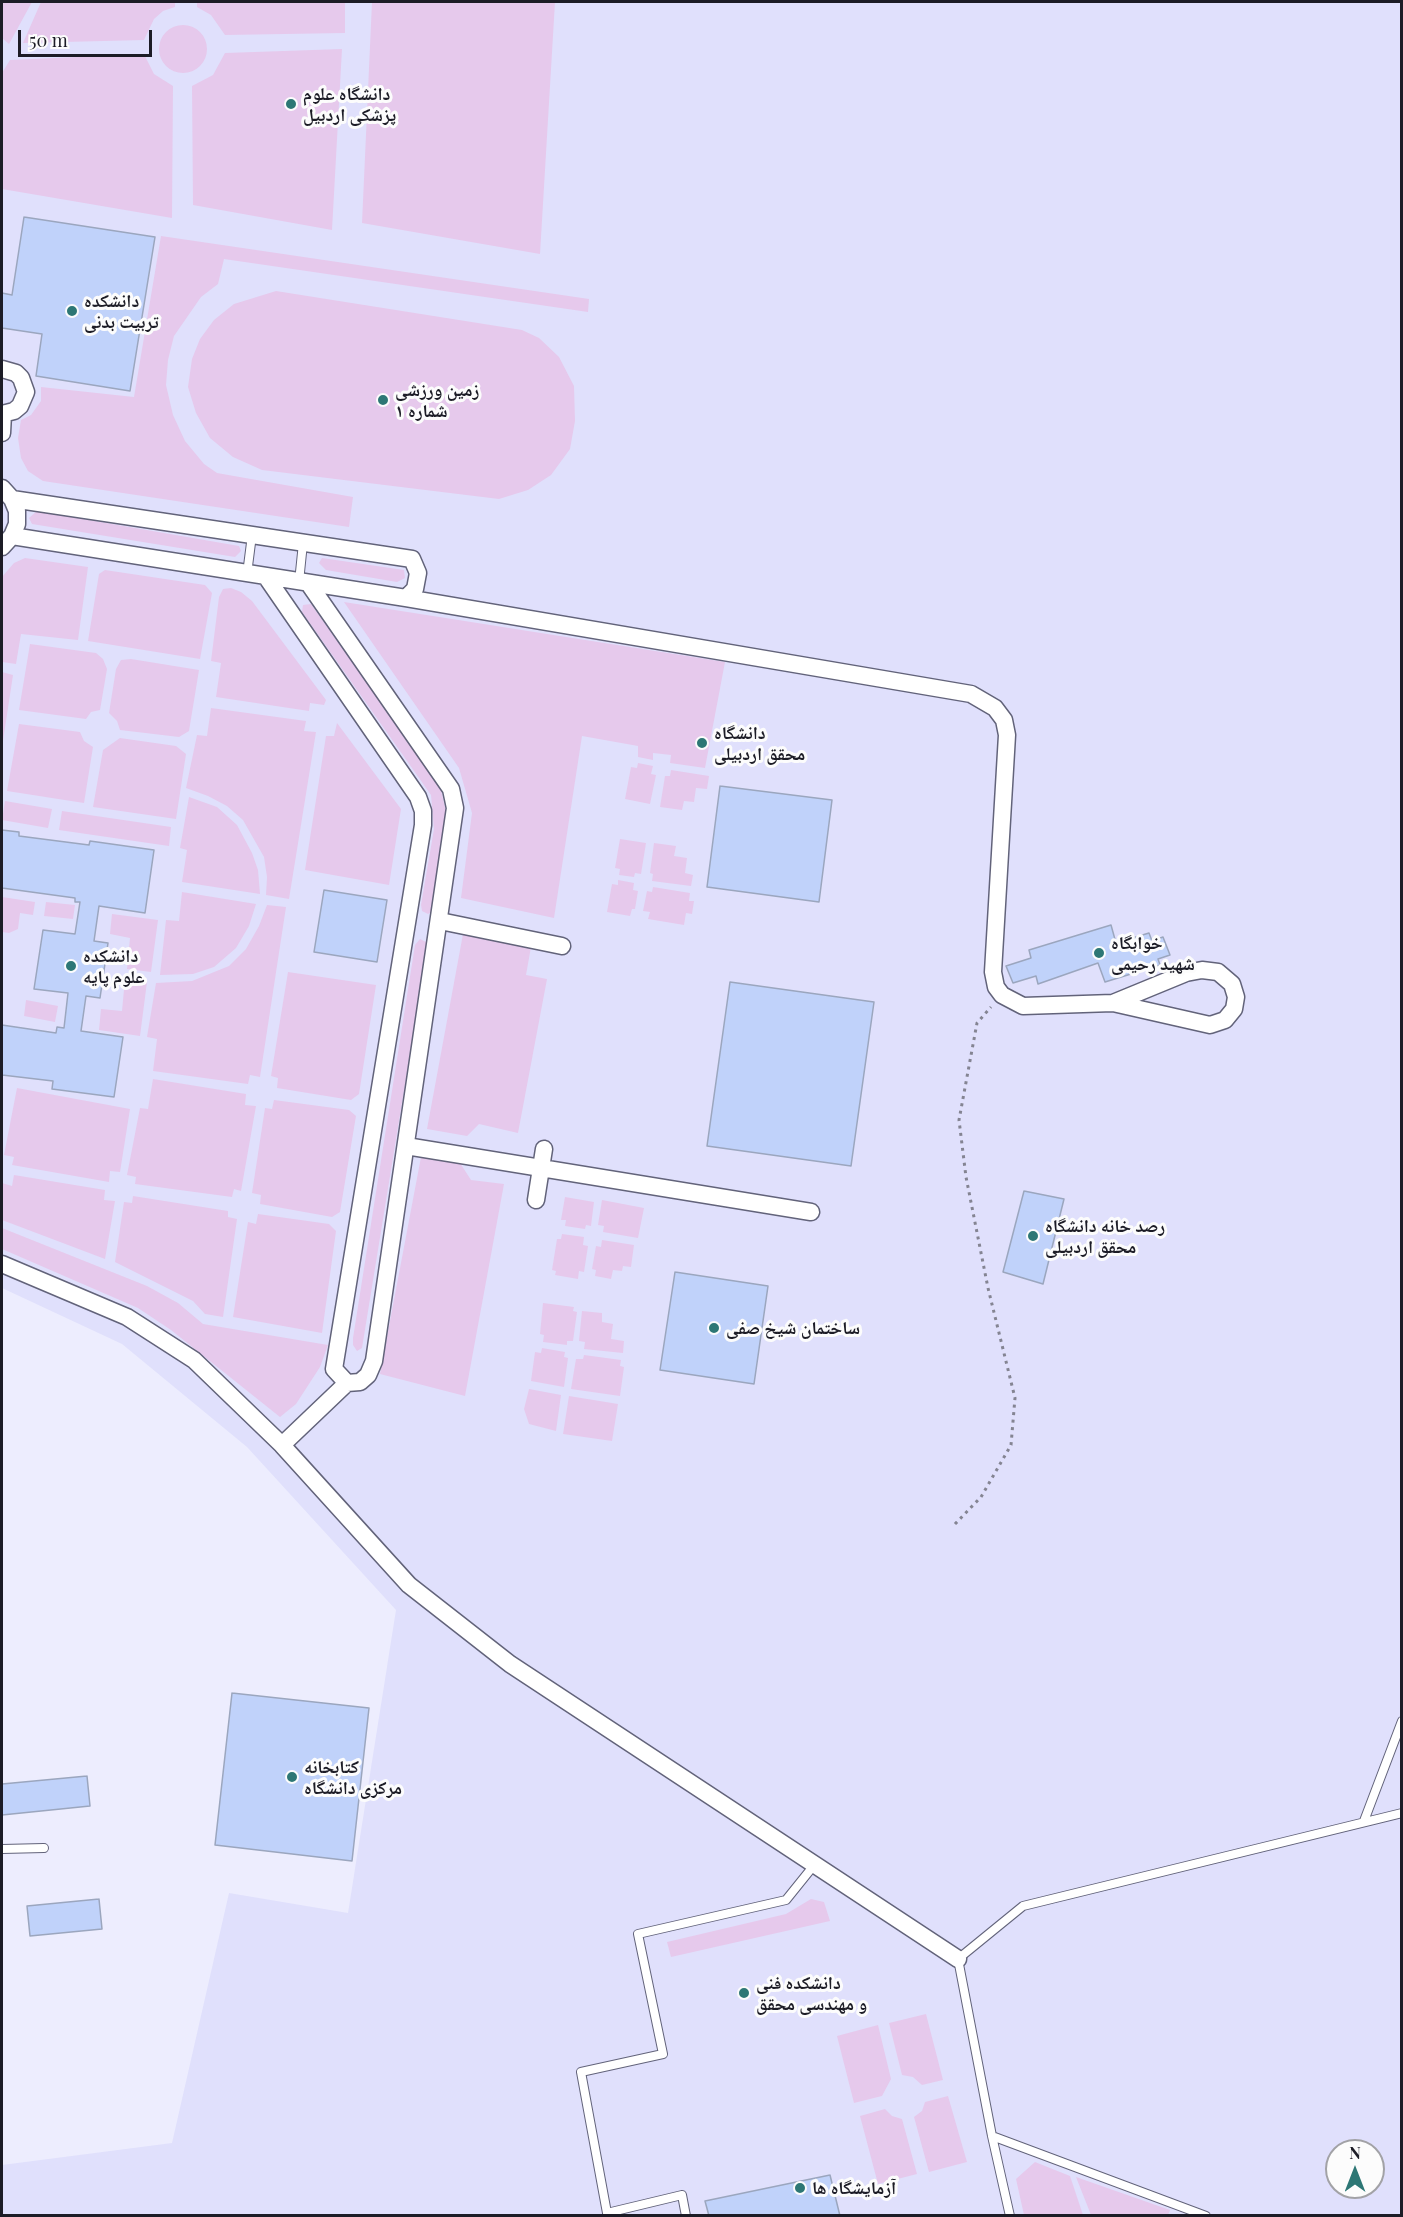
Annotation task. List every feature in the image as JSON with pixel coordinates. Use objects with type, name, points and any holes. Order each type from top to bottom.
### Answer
[{"type":"street","points":[[2,369],[16,373],[21,378],[26,392],[20,406],[14,411],[2,414],[2,433]]},
{"type":"street","points":[[7,494],[412,559],[418,573],[415,589],[406,598]]},
{"type":"street","points":[[7,494],[17,511],[17,524],[7,542],[406,598],[971,694],[995,708],[1004,720],[1007,735],[993,972],[996,987],[1002,995],[1023,1006],[1113,1003],[1210,1025],[1225,1020],[1234,1009],[1236,997],[1232,984],[1218,972],[1202,970],[1186,973],[1113,1003]]},
{"type":"street","points":[[267,578],[418,797],[423,811],[423,825],[334,1369],[347,1383]]},
{"type":"street","points":[[282,1445],[347,1383],[360,1382],[368,1375],[374,1361],[455,808],[451,789],[304,583]]},
{"type":"street","points":[[440,921],[562,946]]},
{"type":"street","points":[[406,1146],[811,1212]]},
{"type":"street","points":[[536,1200],[544,1149]]},
{"type":"street","points":[[2,1264],[127,1317],[194,1360],[282,1445],[409,1585],[510,1664],[958,1959]]},
{"type":"lane","points":[[247,575],[252,535]]},
{"type":"lane","points":[[303,543],[304,583]]},
{"type":"lane","points":[[1364,1821],[1401,1722]]},
{"type":"lane","points":[[1010,2215],[992,2136],[958,1959],[1023,1906],[1401,1813]]},
{"type":"lane","points":[[2,1849],[44,1848]]},
{"type":"lane","points":[[686,2216],[682,2195],[607,2213],[581,2072],[663,2054],[638,1934],[786,1899],[815,1864]]},
{"type":"lane","points":[[992,2136],[1206,2216]]},
{"type":"path","points":[[955,1524],[981,1497],[1011,1444],[1015,1398],[986,1277],[966,1177],[959,1120],[977,1023],[1002,995]]},
{"type":"shaded area","name":"دانشگاه محقق اردبیلی","points":[[2,2],[1401,2],[1401,2215],[2,2215],[2,2165],[172,2143],[229,1893],[348,1913],[396,1610],[247,1447],[122,1344],[2,1288]],"holes":[[[1024,1191],[1063,1199],[1043,1284],[1003,1272]]]},
{"type":"shaded area","points":[[2,2],[32,2],[9,44],[2,38]]},
{"type":"shaded area","points":[[41,2],[175,2],[175,7],[163,11],[154,19],[144,40],[23,43]]},
{"type":"shaded area","points":[[197,2],[345,2],[345,33],[225,35],[211,15],[197,7]]},
{"type":"shaded area","points":[[372,2],[555,2],[540,254],[362,223]]},
{"type":"shaded area","points":[[178,25],[188,25],[203,35],[207,49],[203,63],[197,69],[188,73],[178,73],[163,63],[159,54],[159,44],[169,29]]},
{"type":"shaded area","points":[[342,49],[332,230],[193,205],[192,86],[213,75],[225,53]]},
{"type":"shaded area","points":[[144,54],[154,74],[173,86],[172,218],[2,189],[2,73],[10,60]]},
{"type":"shaded area","points":[[161,236],[589,299],[588,312],[224,259],[218,284],[201,297],[174,336],[168,360],[166,385],[173,415],[185,441],[204,464],[217,473],[353,497],[349,527],[43,481],[28,471],[21,458],[18,438],[21,420],[31,415],[41,401],[41,387],[134,397]]},
{"type":"shaded area","name":"زمین ورزشی شماره ۱","points":[[276,291],[522,330],[539,338],[559,357],[574,386],[575,421],[570,449],[551,475],[528,490],[499,499],[262,470],[233,457],[210,438],[196,413],[188,387],[192,359],[200,339],[214,320],[234,304]]},
{"type":"shaded area","points":[[37,511],[239,546],[241,551],[235,557],[32,524],[29,518]]},
{"type":"shaded area","points":[[25,558],[88,567],[78,640],[21,634],[16,664],[2,662],[2,577],[14,563]]},
{"type":"shaded area","points":[[322,558],[404,570],[405,578],[397,582],[326,570],[319,563]]},
{"type":"shaded area","points":[[105,570],[205,585],[212,593],[200,659],[88,641],[99,574]]},
{"type":"shaded area","points":[[231,588],[241,592],[252,601],[326,700],[324,705],[310,703],[309,711],[216,697],[221,663],[211,661],[219,597],[223,589]]},
{"type":"shaded area","points":[[344,602],[725,662],[705,768],[670,763],[671,755],[653,753],[653,760],[638,757],[638,746],[582,736],[554,918],[461,898],[472,813],[459,768]]},
{"type":"shaded area","points":[[311,604],[440,786],[448,820],[433,911],[428,914],[422,911],[421,905],[434,829],[431,795],[302,612],[303,605]]},
{"type":"shaded area","points":[[30,644],[96,653],[103,659],[107,669],[100,710],[91,712],[86,719],[19,710]]},
{"type":"shaded area","points":[[131,659],[199,670],[189,731],[179,737],[120,730],[117,721],[109,713],[116,669],[121,660]]},
{"type":"shaded area","points":[[2,672],[13,675],[3,741],[2,740]]},
{"type":"shaded area","points":[[211,708],[306,721],[304,731],[316,732],[289,899],[266,895],[267,877],[264,857],[243,820],[227,806],[186,788],[197,735],[207,736]]},
{"type":"shaded area","points":[[337,723],[401,809],[389,885],[305,870],[326,736],[334,736]]},
{"type":"shaded area","points":[[19,724],[80,732],[84,741],[93,747],[84,803],[7,791]]},
{"type":"shaded area","points":[[120,738],[176,746],[186,754],[176,819],[93,807],[103,750]]},
{"type":"shaded area","points":[[638,763],[653,766],[651,774],[656,775],[650,804],[625,799],[631,767],[637,768]]},
{"type":"shaded area","points":[[671,770],[709,776],[707,789],[696,788],[694,802],[684,801],[682,810],[660,807],[665,776],[670,776]]},
{"type":"shaded area","points":[[189,797],[217,807],[237,825],[258,870],[260,894],[182,882],[187,850],[180,848]]},
{"type":"shaded area","points":[[5,801],[52,809],[48,828],[2,820]]},
{"type":"shaded area","points":[[62,811],[171,827],[169,846],[59,830]]},
{"type":"shaded area","points":[[620,839],[646,843],[641,874],[635,873],[634,877],[619,875],[620,869],[615,868]]},
{"type":"shaded area","points":[[654,843],[676,846],[674,856],[687,858],[685,873],[693,875],[691,886],[652,881],[653,874],[650,873]]},
{"type":"shaded area","points":[[618,880],[634,883],[633,890],[638,891],[635,909],[632,909],[630,916],[607,912],[612,884],[618,885]]},
{"type":"shaded area","points":[[653,887],[690,893],[689,901],[694,901],[692,914],[686,913],[684,925],[648,919],[650,912],[643,911],[647,891],[652,892]]},
{"type":"shaded area","points":[[182,892],[256,904],[249,926],[236,948],[214,967],[193,974],[160,975],[166,920],[179,921]]},
{"type":"shaded area","points":[[2,897],[35,902],[33,915],[20,913],[18,929],[9,933],[2,932]]},
{"type":"shaded area","points":[[46,902],[75,905],[73,919],[44,916]]},
{"type":"shaded area","points":[[267,905],[286,907],[260,1077],[250,1075],[248,1084],[153,1071],[157,1039],[147,1037],[156,983],[192,981],[229,966],[246,949],[259,926]]},
{"type":"shaded area","points":[[112,914],[158,920],[151,972],[127,969],[130,938],[110,934]]},
{"type":"shaded area","points":[[463,934],[531,947],[526,975],[547,979],[518,1133],[479,1124],[467,1136],[427,1129]]},
{"type":"shaded area","points":[[420,939],[426,942],[427,949],[362,1348],[357,1351],[353,1345],[353,1338],[415,945]]},
{"type":"shaded area","points":[[288,972],[376,985],[359,1094],[351,1100],[277,1088],[278,1078],[271,1076]]},
{"type":"shaded area","points":[[125,979],[147,982],[140,1036],[99,1030],[101,1009],[122,1011]]},
{"type":"shaded area","points":[[26,1000],[58,1006],[55,1022],[24,1016]]},
{"type":"shaded area","points":[[153,1079],[246,1094],[245,1105],[256,1106],[241,1191],[234,1189],[232,1197],[135,1184],[136,1177],[127,1175],[140,1108],[148,1109]]},
{"type":"shaded area","points":[[17,1088],[130,1109],[120,1172],[110,1171],[109,1182],[12,1165],[14,1157],[4,1155]]},
{"type":"shaded area","points":[[274,1100],[349,1110],[356,1116],[340,1212],[332,1217],[260,1204],[261,1195],[252,1193],[265,1108],[272,1109]]},
{"type":"shaded area","points":[[421,1157],[460,1163],[471,1180],[504,1184],[465,1396],[380,1374]]},
{"type":"shaded area","points":[[14,1175],[105,1190],[104,1200],[115,1201],[105,1259],[2,1220],[2,1183],[12,1186]]},
{"type":"shaded area","points":[[133,1196],[228,1211],[228,1217],[237,1219],[223,1317],[205,1314],[193,1301],[115,1262],[124,1202],[132,1203]]},
{"type":"shaded area","points":[[565,1197],[594,1202],[591,1226],[586,1225],[585,1229],[565,1226],[566,1220],[561,1220]]},
{"type":"shaded area","points":[[602,1200],[644,1208],[638,1238],[603,1232],[604,1226],[598,1225]]},
{"type":"shaded area","points":[[258,1214],[329,1224],[336,1231],[322,1333],[233,1317],[248,1222],[256,1224]]},
{"type":"shaded area","points":[[2,1228],[147,1286],[178,1303],[203,1324],[328,1345],[320,1367],[296,1404],[280,1417],[171,1330],[138,1308],[2,1249]]},
{"type":"shaded area","points":[[562,1234],[584,1237],[583,1245],[588,1246],[584,1272],[579,1271],[578,1279],[555,1275],[556,1271],[552,1270],[557,1239],[561,1239]]},
{"type":"shaded area","points":[[602,1240],[634,1245],[631,1267],[623,1266],[622,1271],[613,1270],[611,1279],[595,1276],[596,1270],[592,1269],[596,1246],[601,1247]]},
{"type":"shaded area","points":[[543,1303],[574,1307],[573,1311],[577,1312],[573,1341],[567,1341],[567,1345],[543,1342],[544,1335],[540,1334]]},
{"type":"shaded area","points":[[582,1311],[602,1313],[602,1322],[613,1324],[611,1339],[624,1341],[623,1353],[584,1349],[585,1342],[579,1341]]},
{"type":"shaded area","points":[[542,1348],[565,1352],[564,1357],[568,1358],[564,1387],[531,1381],[535,1352],[541,1353]]},
{"type":"shaded area","points":[[584,1355],[621,1360],[620,1366],[624,1367],[620,1396],[571,1389],[576,1359],[583,1359]]},
{"type":"shaded area","points":[[529,1389],[561,1395],[556,1431],[529,1424],[524,1409]]},
{"type":"shaded area","points":[[569,1396],[618,1404],[612,1441],[563,1434]]},
{"type":"shaded area","points":[[811,1899],[824,1902],[830,1921],[671,1957],[667,1942],[786,1914]]},
{"type":"shaded area","points":[[926,2014],[943,2080],[922,2085],[913,2077],[902,2075],[889,2023]]},
{"type":"shaded area","points":[[878,2025],[891,2079],[882,2096],[854,2103],[837,2036]]},
{"type":"shaded area","points":[[948,2096],[967,2162],[929,2172],[914,2117],[922,2111],[925,2102]]},
{"type":"shaded area","points":[[885,2109],[892,2116],[902,2119],[917,2174],[878,2184],[860,2116]]},
{"type":"shaded area","points":[[1035,2162],[1070,2176],[1083,2215],[1024,2215],[1016,2179]]},
{"type":"shaded area","points":[[1076,2177],[1170,2210],[1168,2215],[1091,2215]]},
{"type":"building","name":"دانشکده تربیت بدنی","points":[[24,217],[155,237],[130,391],[36,376],[42,334],[2,328],[2,293],[12,295]]},
{"type":"building","points":[[720,786],[832,800],[819,902],[707,887]]},
{"type":"building","name":"دانشکده علوم پایه","points":[[2,830],[19,832],[19,836],[89,845],[90,841],[154,850],[145,913],[99,906],[94,941],[108,943],[100,998],[86,996],[81,1031],[123,1037],[114,1097],[52,1089],[53,1081],[2,1075],[2,1025],[56,1033],[57,1027],[64,1028],[68,993],[34,989],[43,930],[75,934],[80,902],[75,902],[75,898],[2,888]]},
{"type":"building","points":[[324,890],[387,900],[377,962],[314,952]]},
{"type":"building","name":"خوابگاه شهید رحیمی","points":[[1111,925],[1116,943],[1149,933],[1152,941],[1163,937],[1170,955],[1158,959],[1160,965],[1105,982],[1098,963],[1038,984],[1036,976],[1013,983],[1006,966],[1031,958],[1029,950]]},
{"type":"building","points":[[730,982],[874,1002],[851,1166],[707,1146]]},
{"type":"building","name":"رصد خانه دانشگاه محقق اردبیلی","points":[[1024,1191],[1064,1199],[1043,1284],[1003,1272]]},
{"type":"building","name":"ساختمان شیخ صفی","points":[[675,1272],[768,1286],[754,1384],[660,1370]]},
{"type":"building","name":"کتابخانه مرکزی دانشگاه","points":[[232,1693],[369,1708],[352,1861],[215,1845]]},
{"type":"building","points":[[87,1776],[90,1806],[2,1815],[2,1784]]},
{"type":"building","points":[[99,1899],[102,1929],[30,1936],[27,1906]]},
{"type":"building","name":"آزمایشگاه ها","points":[[830,2175],[840,2216],[709,2216],[705,2201]]},
{"type":"place","name":"دانشگاه علوم پزشکی اردبیل","points":[[291,104]]},
{"type":"place","name":"دانشکده تربیت بدنی","points":[[72,311]]},
{"type":"place","name":"زمین ورزشی شماره ۱","points":[[383,400]]},
{"type":"place","name":"دانشگاه محقق اردبیلی","points":[[702,743]]},
{"type":"place","name":"خوابگاه شهید رحیمی","points":[[1099,953]]},
{"type":"place","name":"دانشکده علوم پایه","points":[[71,966]]},
{"type":"place","name":"رصد خانه دانشگاه محقق اردبیلی","points":[[1033,1236]]},
{"type":"place","name":"ساختمان شیخ صفی","points":[[714,1328]]},
{"type":"place","name":"کتابخانه مرکزی دانشگاه","points":[[292,1777]]},
{"type":"place","name":"دانشکده فنی و مهندسی محقق","points":[[744,1993]]},
{"type":"place","name":"آزمایشگاه ها","points":[[800,2188]]}]
